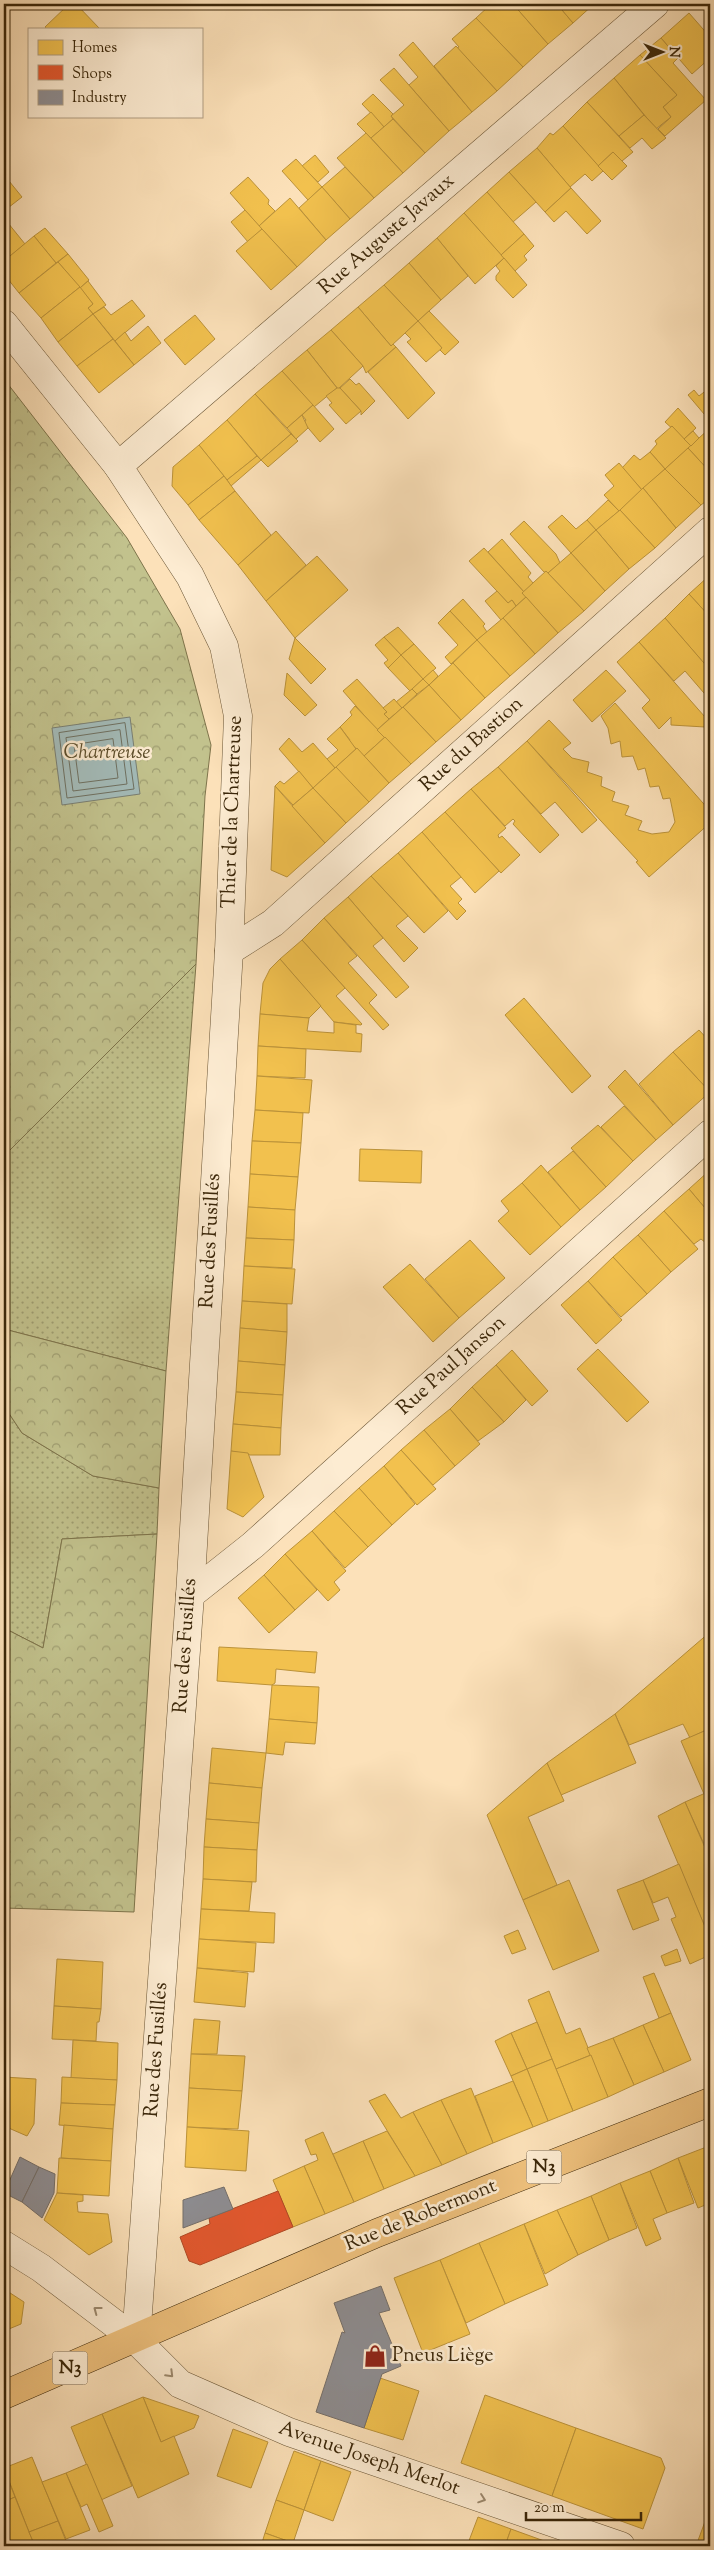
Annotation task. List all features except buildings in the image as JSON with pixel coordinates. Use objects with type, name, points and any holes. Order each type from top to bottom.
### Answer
[{"type":"main road","name":"Rue de Robermont","points":[[136,2340],[377,2233],[710,2102]]},
{"type":"main road","name":"N3","points":[[4,2395],[136,2340]]},
{"type":"street","name":"Rue Auguste Javaux","points":[[118,466],[655,4]]},
{"type":"street","name":"Thier de la Chartreuse","points":[[4,324],[118,466],[190,576],[224,646],[238,716],[229,951]]},
{"type":"street","name":"Rue du Bastion","points":[[229,951],[273,923],[710,531]]},
{"type":"street","name":"Rue des Fusillés","points":[[136,2340],[190,1595],[229,951]]},
{"type":"street","name":"Rue Paul Janson","points":[[190,1595],[253,1545],[710,1134]]},
{"type":"street","name":"Avenue Joseph Merlot","points":[[4,2244],[41,2268],[136,2340],[180,2384],[289,2432],[621,2546]]},
{"type":"green space","name":"Chartreuse","points":[[4,379],[127,538],[180,629],[211,745],[205,796],[196,964],[4,1156]]},
{"type":"green space","points":[[196,964],[166,1371],[4,1329],[4,1156]]},
{"type":"green space","points":[[4,1329],[166,1371],[159,1488],[93,1476],[22,1433],[4,1406]]},
{"type":"green space","points":[[4,1406],[22,1433],[93,1476],[159,1488],[157,1534],[62,1539],[43,1648],[4,1628]]},
{"type":"green space","points":[[157,1534],[134,1912],[4,1908],[4,1628],[43,1648],[62,1539]]},
{"type":"water","points":[[130,717],[140,794],[62,805],[52,728]]},
{"type":"place","name":"Pneus Liège","points":[[375,2356]]}]
